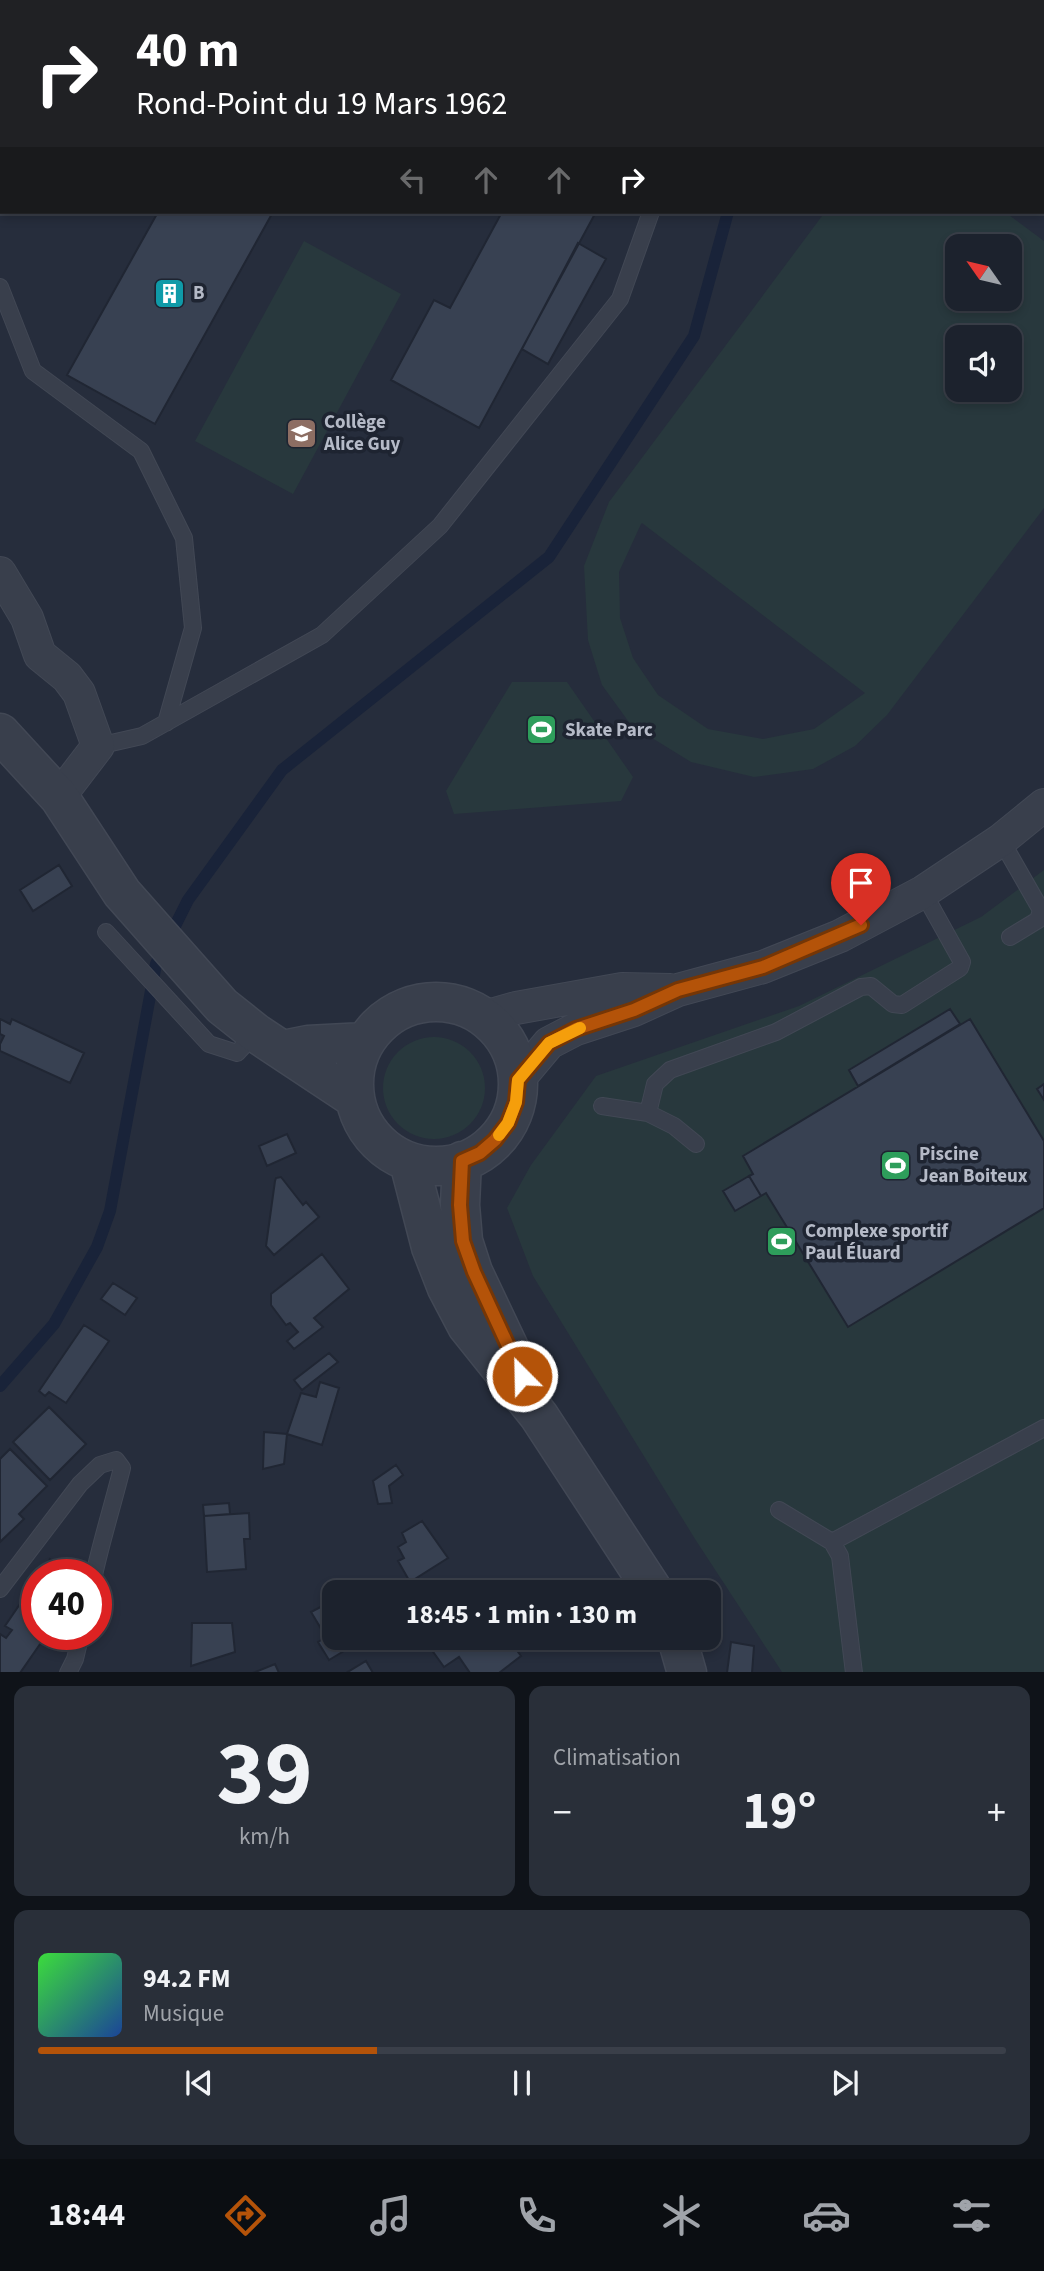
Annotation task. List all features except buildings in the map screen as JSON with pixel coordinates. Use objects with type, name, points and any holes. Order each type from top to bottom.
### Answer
[{"type":"street","points":[[0,573],[27,618],[40,655],[67,677],[79,693],[98,746],[59,797]]},
{"type":"street","points":[[0,733],[59,797],[131,904]]},
{"type":"street","points":[[0,766],[43,817],[131,904],[222,1006],[354,1098]]},
{"type":"street","points":[[518,1080],[549,1043],[576,1029],[634,1010],[678,990],[763,967],[840,936],[923,892],[1001,840],[1044,805]]},
{"type":"street","points":[[484,1017],[516,1008],[622,989],[678,990]]},
{"type":"street","points":[[441,1001],[464,1006],[484,1017],[498,1029],[509,1044],[515,1062],[518,1080],[516,1102],[508,1123],[480,1153],[444,1166],[409,1162],[389,1152],[373,1137],[361,1119],[354,1098],[355,1069],[365,1042],[379,1024],[398,1011],[419,1003],[441,1001]]},
{"type":"street","points":[[269,1041],[308,1045],[365,1042]]},
{"type":"street","points":[[462,1161],[460,1205],[463,1241],[474,1272],[539,1416]]},
{"type":"street","points":[[409,1162],[431,1247],[447,1288],[467,1326],[539,1416],[646,1580]]},
{"type":"street","points":[[681,1650],[687,1672]]},
{"type":"lane","points":[[98,746],[142,736],[322,635],[440,526],[620,299],[650,214]]},
{"type":"lane","points":[[0,288],[33,371],[141,451],[184,538],[193,628],[166,723]]},
{"type":"lane","points":[[1001,840],[1041,910],[1038,920],[1010,937]]},
{"type":"lane","points":[[648,1113],[655,1084],[670,1070],[776,1032],[861,987],[871,986],[893,1004],[902,1005],[960,968],[962,962],[923,892]]},
{"type":"lane","points":[[106,932],[209,1044],[237,1053],[269,1041]]},
{"type":"lane","points":[[602,1106],[648,1113],[674,1126],[696,1144]]},
{"type":"lane","points":[[832,1542],[1044,1427]]},
{"type":"lane","points":[[23,1559],[80,1484],[100,1465],[116,1460],[122,1468],[105,1522],[97,1559]]},
{"type":"lane","points":[[779,1510],[832,1542],[840,1556],[853,1672]]},
{"type":"lane","points":[[0,1589],[21,1561]]},
{"type":"lane","points":[[68,1672],[77,1650]]},
{"type":"shaded area","points":[[824,214],[1008,214],[1044,241],[1044,508],[887,715],[855,746],[813,769],[754,777],[691,762],[631,725],[602,685],[588,640],[584,566],[609,502]],"holes":[[[642,523],[865,693],[814,729],[763,739],[708,729],[658,695],[633,658],[620,618],[619,572]]]},
{"type":"shaded area","points":[[304,241],[401,294],[293,494],[195,441]]},
{"type":"shaded area","name":"Skate Parc","points":[[512,682],[567,682],[633,777],[621,801],[454,814],[446,791]]},
{"type":"shaded area","name":"Complexe sportif Paul Éluard","points":[[1044,870],[1044,1672],[782,1672],[695,1539],[533,1276],[507,1208],[531,1165],[596,1076],[799,1006],[981,917]]},
{"type":"shaded area","points":[[434,1037],[453,1041],[470,1052],[481,1069],[485,1088],[481,1107],[470,1124],[453,1135],[434,1139],[415,1135],[398,1124],[387,1107],[383,1088],[387,1069],[398,1052],[415,1041]]},
{"type":"waterway","points":[[0,1386],[54,1324],[97,1247],[110,1211],[156,964],[188,900],[282,770],[549,557],[694,336],[727,214]]},
{"type":"slow traffic","points":[[499,1135],[508,1123],[516,1102],[518,1080],[549,1043],[580,1028]]},
{"type":"place","name":"B","points":[[170,293]]},
{"type":"place","name":"Collège Alice Guy","points":[[301,433]]},
{"type":"place","name":"Skate Parc","points":[[542,730]]},
{"type":"place","name":"Piscine Jean Boiteux","points":[[896,1165]]},
{"type":"place","name":"Complexe sportif Paul Éluard","points":[[782,1242]]},
{"type":"route","points":[[522,1376],[474,1272],[463,1241],[460,1205],[462,1161],[480,1153],[508,1123],[516,1102],[518,1080],[549,1043],[576,1029],[634,1010],[678,990],[763,967],[861,925]]}]
